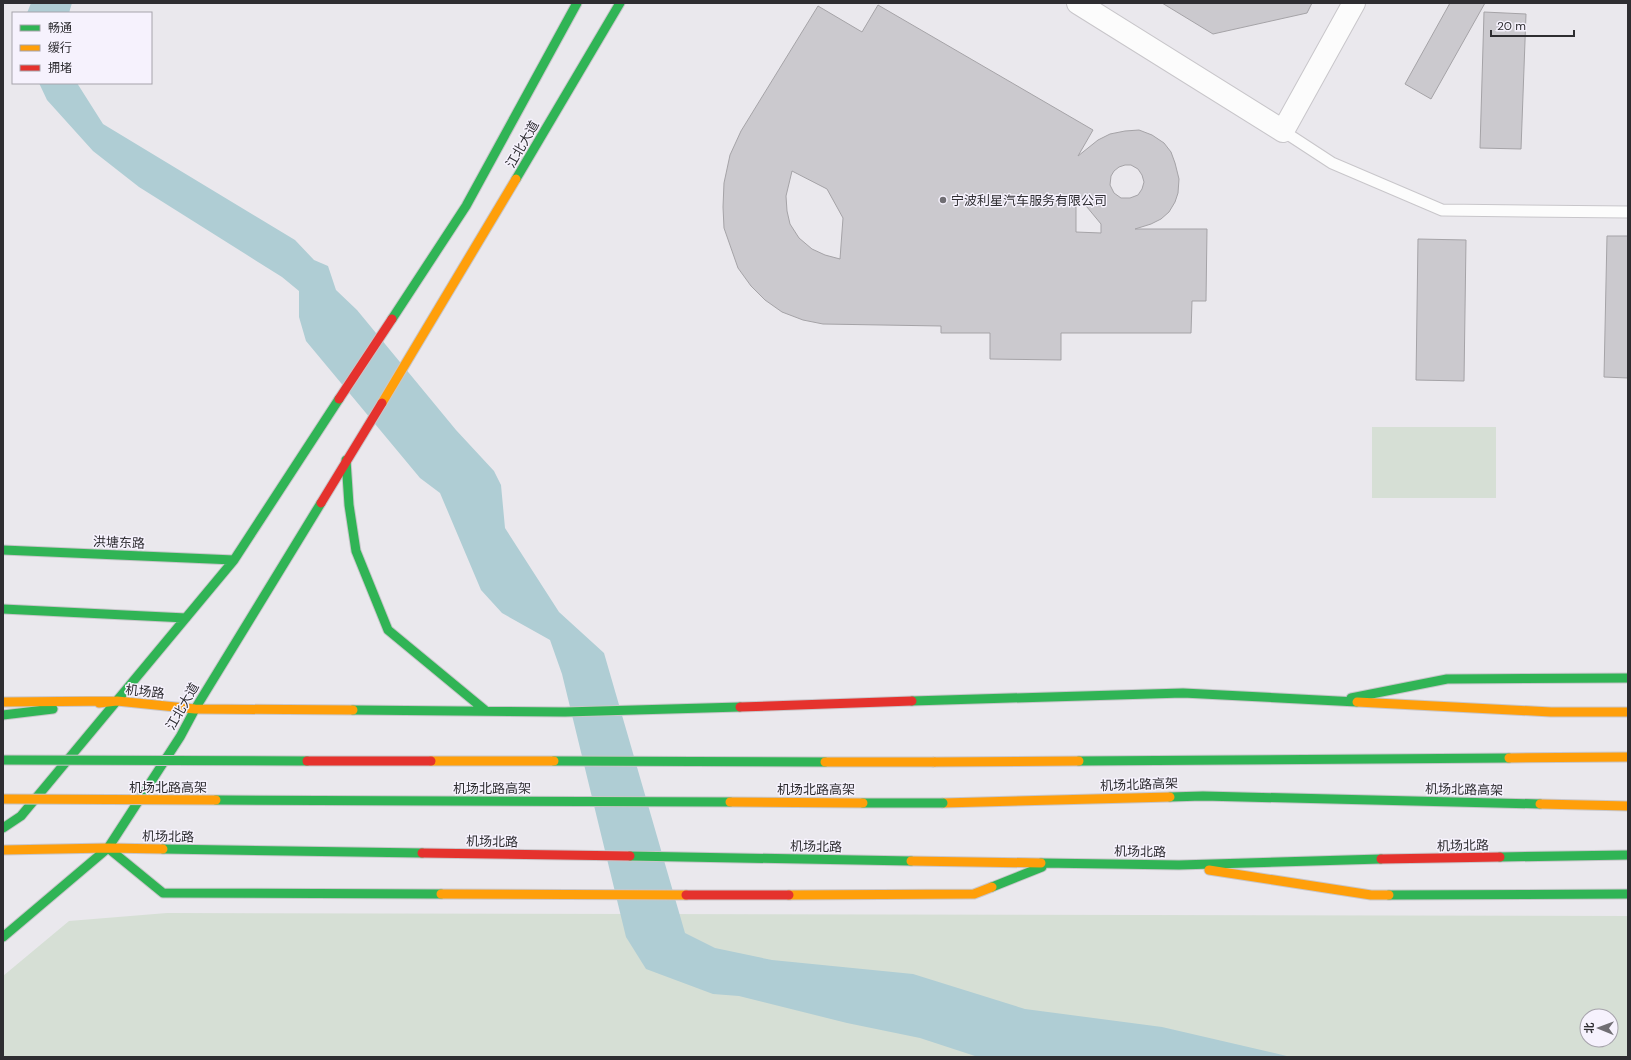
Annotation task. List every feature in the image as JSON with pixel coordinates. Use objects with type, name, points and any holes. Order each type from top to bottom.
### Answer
[{"type":"main road","name":"江北大道","points":[[234,560],[466,206],[577,3]]},
{"type":"main road","name":"江北大道","points":[[3,938],[108,848],[180,737],[195,709],[446,298],[620,3]]},
{"type":"main road","points":[[347,459],[349,505],[356,552],[388,630],[486,711]]},
{"type":"main road","name":"洪塘东路","points":[[3,550],[234,560]]},
{"type":"main road","points":[[3,828],[20,816],[234,560]]},
{"type":"main road","points":[[3,609],[186,618]]},
{"type":"main road","points":[[1339,700],[1448,679],[1628,678]]},
{"type":"main road","points":[[195,709],[564,712],[1184,693],[1551,712],[1628,712]]},
{"type":"main road","points":[[3,702],[117,701]]},
{"type":"main road","points":[[3,715],[117,701]]},
{"type":"main road","name":"机场路","points":[[117,701],[195,709]]},
{"type":"main road","name":"机场北路高架","points":[[3,760],[934,762],[1628,757]]},
{"type":"main road","name":"机场北路高架","points":[[3,799],[943,803],[1203,796],[1628,806]]},
{"type":"main road","points":[[108,848],[162,893],[749,895],[974,894],[1051,863]]},
{"type":"main road","name":"机场北路","points":[[3,850],[108,848],[1179,865],[1380,859],[1628,855]]},
{"type":"main road","points":[[1179,865],[1371,895],[1628,894]]},
{"type":"street","points":[[1078,3],[1283,131],[1354,3]]},
{"type":"lane","points":[[1283,131],[1332,163],[1442,210],[1628,212]]},
{"type":"shaded area","points":[[1372,427],[1496,427],[1496,498],[1372,498]]},
{"type":"shaded area","points":[[167,913],[1628,916],[1628,1057],[3,1057],[3,976],[69,921]]},
{"type":"water","points":[[31,3],[72,3],[69,12],[27,12]]},
{"type":"water","points":[[39,84],[78,84],[103,124],[295,240],[314,260],[328,266],[336,290],[357,310],[456,430],[494,471],[501,485],[505,528],[559,612],[604,653],[685,933],[715,948],[772,960],[913,974],[1025,1009],[1162,1027],[1291,1057],[978,1057],[920,1038],[847,1023],[739,996],[713,994],[646,969],[626,937],[562,674],[550,640],[502,613],[481,590],[440,493],[420,478],[306,341],[299,317],[299,291],[282,277],[139,187],[93,151],[47,100]]},
{"type":"building","points":[[1162,3],[1312,3],[1307,13],[1213,34]]},
{"type":"building","points":[[1450,3],[1485,3],[1431,99],[1405,84]]},
{"type":"building","points":[[878,5],[1093,130],[1078,156],[1098,140],[1110,134],[1125,131],[1139,130],[1152,135],[1164,143],[1171,152],[1179,179],[1178,193],[1175,202],[1169,212],[1161,219],[1135,229],[1207,229],[1206,301],[1192,301],[1191,333],[1061,333],[1061,360],[990,359],[990,333],[941,333],[941,326],[823,324],[803,320],[782,312],[765,300],[751,286],[738,268],[724,228],[724,183],[730,155],[741,131],[818,6],[862,32]],"holes":[[[1125,165],[1131,165],[1138,169],[1144,182],[1138,195],[1130,198],[1121,198],[1114,193],[1110,185],[1111,176],[1114,171]],[[792,171],[827,189],[843,218],[840,259],[825,255],[812,249],[799,238],[790,224],[786,196]],[[1076,201],[1082,201],[1101,224],[1101,233],[1076,232]]]},
{"type":"building","points":[[1484,12],[1526,14],[1521,149],[1480,148]]},
{"type":"building","points":[[1607,236],[1628,236],[1628,378],[1604,377]]},
{"type":"building","points":[[1418,239],[1466,240],[1464,381],[1416,380]]},
{"type":"traffic: fast","points":[[392,319],[466,206],[577,3]]},
{"type":"traffic: fast","points":[[516,179],[620,3]]},
{"type":"traffic: fast","points":[[3,828],[21,816],[234,560],[339,399]]},
{"type":"traffic: fast","points":[[346,460],[349,505],[356,551],[388,630],[486,711]]},
{"type":"traffic: fast","points":[[3,937],[108,848],[180,737],[195,709],[321,503]]},
{"type":"traffic: fast","points":[[3,550],[234,560]]},
{"type":"traffic: fast","points":[[3,609],[186,618]]},
{"type":"traffic: fast","points":[[1351,698],[1447,679],[1628,678]]},
{"type":"traffic: fast","points":[[912,701],[1183,693],[1357,702]]},
{"type":"traffic: fast","points":[[353,710],[565,712],[740,707]]},
{"type":"traffic: fast","points":[[3,715],[53,709]]},
{"type":"traffic: fast","points":[[1079,761],[1509,758]]},
{"type":"traffic: fast","points":[[3,760],[307,761]]},
{"type":"traffic: fast","points":[[554,761],[825,762]]},
{"type":"traffic: fast","points":[[1170,797],[1203,796],[1540,804]]},
{"type":"traffic: fast","points":[[216,800],[730,802]]},
{"type":"traffic: fast","points":[[863,803],[943,803]]},
{"type":"traffic: fast","points":[[108,848],[163,893],[441,894]]},
{"type":"traffic: fast","points":[[163,849],[422,853]]},
{"type":"traffic: fast","points":[[1500,857],[1628,855]]},
{"type":"traffic: fast","points":[[630,856],[911,861]]},
{"type":"traffic: fast","points":[[1041,863],[1179,865],[1381,859]]},
{"type":"traffic: fast","points":[[992,887],[1042,867]]},
{"type":"traffic: fast","points":[[1389,895],[1628,894]]},
{"type":"traffic: slow","points":[[382,403],[516,179]]},
{"type":"traffic: slow","points":[[99,703],[117,701],[195,709],[353,710]]},
{"type":"traffic: slow","points":[[3,702],[117,701]]},
{"type":"traffic: slow","points":[[1357,702],[1551,712],[1628,712]]},
{"type":"traffic: slow","points":[[1509,758],[1628,757]]},
{"type":"traffic: slow","points":[[431,761],[554,761]]},
{"type":"traffic: slow","points":[[934,762],[1079,761]]},
{"type":"traffic: slow","points":[[825,762],[934,762]]},
{"type":"traffic: slow","points":[[943,803],[1170,797]]},
{"type":"traffic: slow","points":[[3,799],[216,800]]},
{"type":"traffic: slow","points":[[730,802],[863,803]]},
{"type":"traffic: slow","points":[[1540,804],[1628,806]]},
{"type":"traffic: slow","points":[[3,850],[108,848],[163,849]]},
{"type":"traffic: slow","points":[[911,861],[1041,863]]},
{"type":"traffic: slow","points":[[1209,870],[1371,895],[1389,895]]},
{"type":"traffic: slow","points":[[789,895],[974,894],[992,887]]},
{"type":"traffic: slow","points":[[441,894],[686,895]]},
{"type":"traffic: jam","points":[[339,399],[392,319]]},
{"type":"traffic: jam","points":[[321,503],[382,403]]},
{"type":"traffic: jam","points":[[740,707],[912,701]]},
{"type":"traffic: jam","points":[[307,761],[431,761]]},
{"type":"traffic: jam","points":[[422,853],[630,856]]},
{"type":"traffic: jam","points":[[1381,859],[1500,857]]},
{"type":"traffic: jam","points":[[686,895],[789,895]]},
{"type":"place","name":"宁波利星汽车服务有限公司","points":[[943,200]]}]
